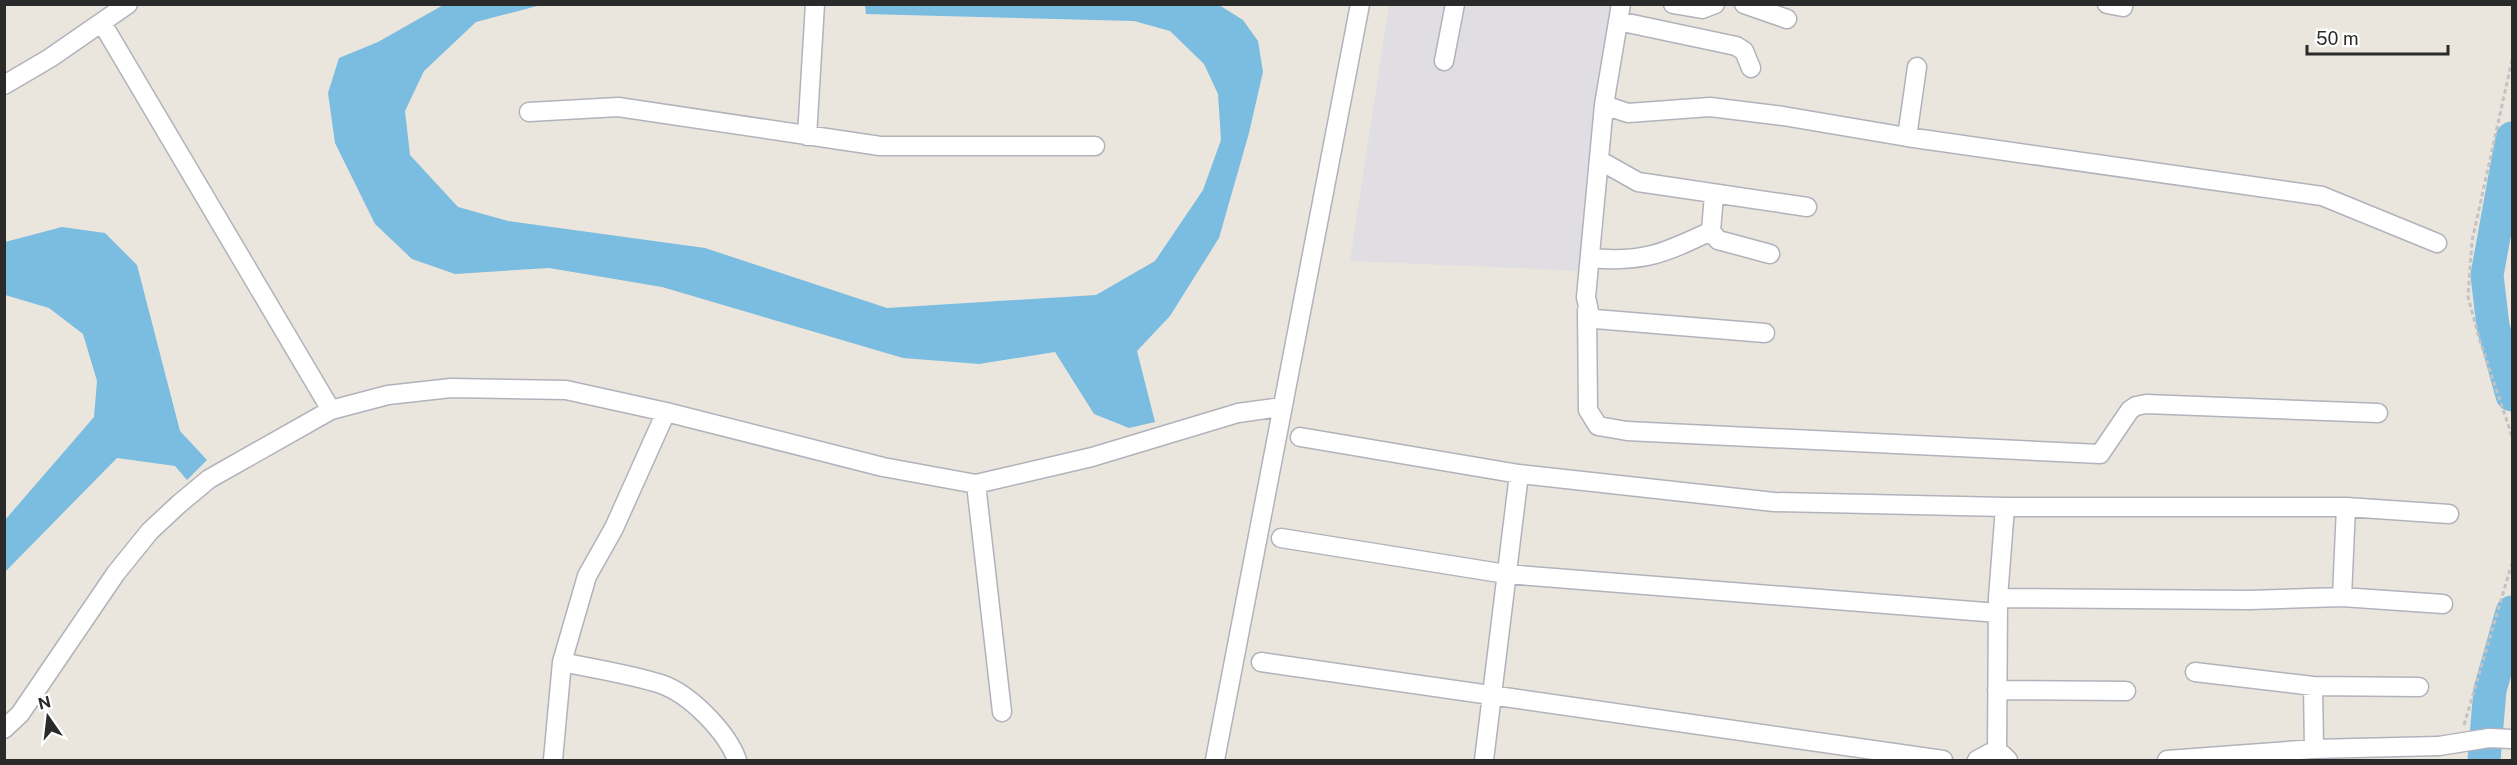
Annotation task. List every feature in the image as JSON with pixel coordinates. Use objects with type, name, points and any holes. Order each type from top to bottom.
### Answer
[{"type":"street","points":[[4,84],[50,58],[128,4]]},
{"type":"street","points":[[807,135],[815,4]]},
{"type":"street","points":[[1215,760],[1360,4]]},
{"type":"street","points":[[1444,61],[1455,4]]},
{"type":"street","points":[[1673,4],[1702,9],[1714,4]]},
{"type":"street","points":[[1744,4],[1787,19]]},
{"type":"street","points":[[1751,68],[1744,51],[1736,46],[1619,13],[1599,160],[1587,310],[1588,410],[1598,426],[1627,431],[2100,454],[2130,410],[2146,404],[2378,413]]},
{"type":"street","points":[[102,23],[331,410]]},
{"type":"street","points":[[1907,137],[1917,67]]},
{"type":"street","points":[[1605,105],[1628,113],[1643,114],[1710,108],[1783,116],[1907,137],[2322,196],[2437,243]]},
{"type":"street","points":[[529,112],[618,107],[880,147],[1095,146]]},
{"type":"street","points":[[1599,160],[1638,182],[1807,207]]},
{"type":"street","points":[[1714,195],[1712,231],[1718,240],[1770,254]]},
{"type":"street","points":[[1590,258],[1624,261],[1644,259],[1671,251],[1712,231]]},
{"type":"street","points":[[1587,310],[1595,319],[1765,333]]},
{"type":"street","points":[[4,729],[20,714],[116,573],[150,531],[209,478],[331,410],[388,395],[451,388],[566,390],[666,412],[883,466],[976,484],[1092,457],[1238,413],[1281,407]]},
{"type":"street","points":[[553,760],[562,662],[587,576],[614,528],[666,412]]},
{"type":"street","points":[[1300,437],[1519,474],[1774,502],[2005,507],[2346,507],[2449,514]]},
{"type":"street","points":[[1484,760],[1519,474]]},
{"type":"street","points":[[976,484],[1002,712]]},
{"type":"street","points":[[1977,760],[1983,755],[2002,757],[1998,690],[1998,606],[2005,507]]},
{"type":"street","points":[[2342,597],[2346,507]]},
{"type":"street","points":[[1281,538],[1506,574],[1998,606],[2342,597],[2443,604]]},
{"type":"street","points":[[562,662],[663,685],[710,717],[733,748],[737,760]]},
{"type":"street","points":[[1261,662],[1942,760]]},
{"type":"street","points":[[2195,672],[2313,686],[2420,687]]},
{"type":"street","points":[[2313,686],[2314,749]]},
{"type":"street","points":[[1998,690],[2126,691]]},
{"type":"street","points":[[2167,760],[2314,749],[2439,746],[2489,738],[2512,739]]},
{"type":"path","points":[[2512,60],[2472,241],[2468,297],[2512,436]]},
{"type":"path","points":[[2463,734],[2512,563]]},
{"type":"shaded area","points":[[1389,5],[1619,5],[1583,271],[1350,261]]},
{"type":"water","points":[[445,4],[541,5],[476,22],[424,71],[405,111],[410,155],[458,207],[508,221],[705,248],[887,308],[1096,295],[1155,261],[1203,190],[1221,140],[1218,94],[1204,64],[1170,31],[1134,21],[866,14],[865,5],[1219,5],[1243,20],[1258,41],[1263,72],[1249,133],[1219,238],[1170,316],[1137,351],[1155,422],[1129,428],[1094,414],[1055,352],[979,364],[903,358],[662,287],[549,268],[455,274],[412,259],[375,224],[335,143],[328,93],[339,58],[378,42]]},
{"type":"water","points":[[62,227],[105,233],[137,265],[180,431],[207,460],[187,480],[175,466],[117,458],[5,572],[5,520],[94,417],[97,381],[83,334],[49,308],[5,295],[5,242]]},
{"type":"waterway","points":[[2512,138],[2487,275],[2493,326],[2512,395]]},
{"type":"waterway","points":[[2484,760],[2490,690],[2512,612]]}]
